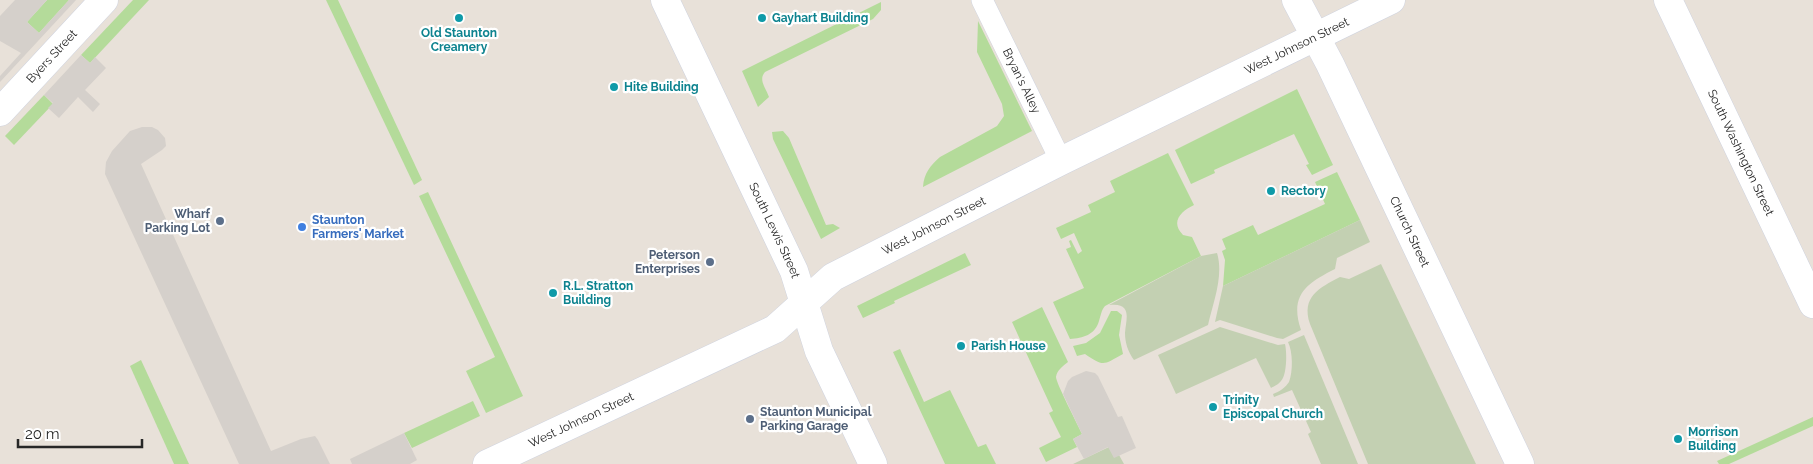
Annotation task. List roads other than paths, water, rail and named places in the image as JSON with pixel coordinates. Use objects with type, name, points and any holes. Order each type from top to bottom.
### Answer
[{"type":"street","name":"Byers Street","points":[[0,112],[104,0]]},
{"type":"street","name":"South Lewis Street","points":[[665,0],[794,271],[819,351],[873,464]]},
{"type":"street","name":"Church Street","points":[[1296,0],[1334,73],[1520,464]]},
{"type":"street","name":"West Johnson Street","points":[[487,464],[775,329],[833,277],[1061,161],[1391,0]]},
{"type":"street","name":"South Washington Street","points":[[1668,0],[1813,304]]},
{"type":"lane","name":"Bryan's Alley","points":[[982,0],[1061,161]]},
{"type":"place","name":"Old Staunton Creamery","points":[[459,18]]},
{"type":"place","name":"Gayhart Building","points":[[762,18]]},
{"type":"place","name":"Hite Building","points":[[614,87]]},
{"type":"place","name":"Rectory","points":[[1271,191]]},
{"type":"place","name":"Wharf Parking Lot","points":[[220,221]]},
{"type":"place","name":"Staunton Farmers' Market","points":[[302,227]]},
{"type":"place","name":"Peterson Enterprises","points":[[710,262]]},
{"type":"place","name":"R.L. Stratton Building","points":[[553,293]]},
{"type":"place","name":"Parish House","points":[[961,346]]},
{"type":"place","name":"Trinity Episcopal Church","points":[[1213,407]]},
{"type":"place","name":"Staunton Municipal Parking Garage","points":[[750,419]]},
{"type":"place","name":"Morrison Building","points":[[1678,439]]}]
